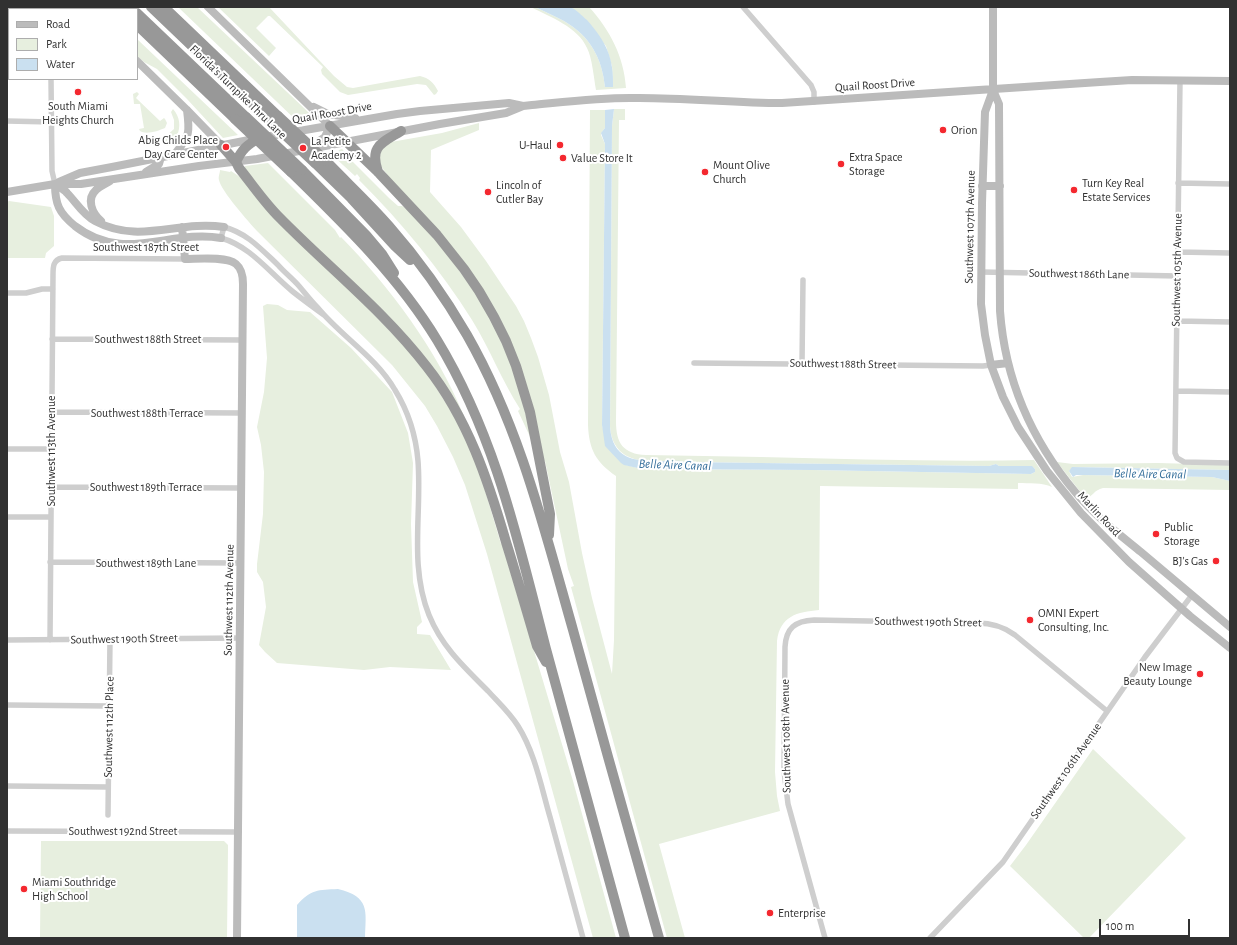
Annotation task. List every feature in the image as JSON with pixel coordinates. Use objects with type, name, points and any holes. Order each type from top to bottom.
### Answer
[{"type":"highway","name":"Florida's Turnpike Thru Lane","points":[[152,7],[315,163],[395,246],[429,278]]},
{"type":"highway","points":[[164,7],[326,161],[388,225],[429,278],[465,333],[496,391],[521,453],[549,543],[658,938]]},
{"type":"highway","name":"Florida's Turnpike Thru Lane","points":[[138,14],[302,170],[350,219],[382,254],[411,301]]},
{"type":"highway","points":[[138,26],[291,172],[360,241],[411,301],[436,338],[458,377],[486,439],[507,503],[625,938]]},
{"type":"highway","points":[[330,126],[379,174],[437,235],[460,263],[488,305],[506,341],[523,387],[534,430],[550,514],[549,543]]},
{"type":"highway","points":[[379,174],[375,158],[377,147],[382,142],[401,131]]},
{"type":"highway","points":[[236,162],[242,150],[259,138]]},
{"type":"highway","points":[[221,145],[236,162],[239,168],[277,216],[398,332],[428,368],[445,393],[469,436],[477,454],[495,504],[537,646],[552,673]]},
{"type":"street","points":[[208,7],[330,126],[320,141],[305,150]]},
{"type":"street","points":[[743,7],[811,85],[814,92],[814,102]]},
{"type":"street","name":"Southwest 107th Avenue","points":[[991,365],[983,325],[981,304],[981,272],[985,112],[993,90],[993,7]]},
{"type":"street","points":[[138,62],[221,145]]},
{"type":"street","points":[[52,80],[52,171],[55,184],[55,195],[57,205],[63,214],[75,226],[90,236],[126,245],[201,236],[221,238],[235,243],[249,251],[292,291],[324,315]]},
{"type":"street","name":"Quail Roost Drive","points":[[55,184],[80,173],[259,138],[420,111],[508,103],[522,106],[630,98],[752,103],[814,102],[1127,80],[1230,81]]},
{"type":"street","name":"Southwest 105th Avenue","points":[[1180,81],[1175,451],[1177,458],[1181,461],[1230,463]]},
{"type":"street","name":"Southwest 107th Avenue","points":[[993,90],[999,104],[1000,320],[1008,363]]},
{"type":"street","points":[[308,104],[332,115],[367,119]]},
{"type":"street","name":"Quail Roost Drive","points":[[7,192],[55,184],[82,184],[143,174],[257,159],[347,143],[401,131],[506,113],[522,106]]},
{"type":"street","points":[[176,154],[184,144],[188,134],[189,128],[187,110]]},
{"type":"street","points":[[7,121],[52,122]]},
{"type":"street","points":[[143,174],[159,164],[161,157]]},
{"type":"street","points":[[106,225],[95,216],[92,210],[91,200],[97,188],[115,179]]},
{"type":"street","points":[[1178,183],[1230,184]]},
{"type":"street","points":[[55,184],[67,193],[94,221],[127,232],[203,225],[224,227],[242,234],[254,243],[298,284],[324,315],[381,370],[396,391],[415,439],[418,457],[417,558],[425,604],[436,630],[444,644],[459,662],[508,712],[523,736],[533,760],[542,789],[583,938]]},
{"type":"street","points":[[982,186],[1000,186]]},
{"type":"street","points":[[182,227],[185,259]]},
{"type":"street","points":[[221,238],[224,227]]},
{"type":"street","points":[[249,251],[254,243]]},
{"type":"street","points":[[1178,252],[1230,253]]},
{"type":"street","name":"Southwest 187th Street","points":[[55,261],[62,258],[223,259],[236,264]]},
{"type":"street","name":"Southwest 113th Avenue","points":[[50,640],[52,339],[53,269],[55,261]]},
{"type":"street","name":"Southwest 112th Avenue","points":[[236,264],[241,270],[244,284],[237,938]]},
{"type":"street","name":"Southwest 186th Lane","points":[[981,272],[1178,276]]},
{"type":"street","points":[[802,364],[803,280]]},
{"type":"street","points":[[7,293],[26,292],[42,288],[53,289]]},
{"type":"street","points":[[1177,321],[1230,322]]},
{"type":"street","name":"Southwest 188th Street","points":[[52,339],[243,340]]},
{"type":"street","name":"Southwest 188th Street","points":[[694,363],[991,365]]},
{"type":"street","points":[[991,365],[1008,363]]},
{"type":"street","name":"Marlin Road","points":[[1008,363],[1025,414],[1042,446],[1063,477],[1092,511],[1230,626]]},
{"type":"street","name":"Marlin Road","points":[[991,365],[999,388],[1013,418],[1037,456],[1062,491],[1081,514],[1129,562],[1182,609],[1230,648]]},
{"type":"street","points":[[1176,391],[1230,392]]},
{"type":"street","name":"Southwest 188th Terrace","points":[[52,412],[242,413]]},
{"type":"street","points":[[7,449],[51,449]]},
{"type":"street","name":"Southwest 189th Terrace","points":[[51,487],[242,488]]},
{"type":"street","points":[[7,517],[51,517]]},
{"type":"street","name":"Southwest 189th Lane","points":[[50,562],[241,563]]},
{"type":"street","name":"Southwest 106th Avenue","points":[[930,938],[1003,862],[1145,657],[1192,595]]},
{"type":"street","name":"Southwest 190th Street","points":[[793,626],[802,621],[814,620],[977,622],[995,625],[1015,635],[1107,711]]},
{"type":"street","name":"Southwest 108th Avenue","points":[[793,626],[787,636],[785,647],[785,788],[788,804],[825,938]]},
{"type":"street","name":"Southwest 190th Street","points":[[7,640],[240,638]]},
{"type":"street","name":"Southwest 112th Place","points":[[108,816],[110,639]]},
{"type":"street","points":[[7,705],[109,706]]},
{"type":"street","points":[[7,786],[108,787]]},
{"type":"street","name":"Southwest 192nd Street","points":[[7,831],[239,832]]},
{"type":"green space","points":[[178,7],[197,7],[304,108],[313,117],[313,120],[311,122],[300,124]]},
{"type":"green space","points":[[218,7],[269,7],[334,76],[347,87],[353,88],[420,76],[431,81],[438,91],[434,95],[426,85],[417,84],[348,95],[340,92],[322,74],[321,70],[323,67],[270,16],[268,16],[256,28],[276,48],[269,56]]},
{"type":"green space","points":[[531,7],[535,7],[561,19],[581,34],[588,41],[598,57],[605,87],[613,87],[612,66],[606,46],[576,11],[570,7],[589,7],[597,16],[615,44],[625,77],[626,88],[596,90],[593,68],[587,48],[583,41],[563,23]]},
{"type":"green space","points":[[138,40],[238,135],[223,138],[157,69],[138,57]]},
{"type":"green space","points":[[137,92],[139,94],[136,98],[160,121],[164,118],[165,119],[167,123],[165,128],[149,133],[140,131],[139,129],[144,128],[140,104],[134,104],[133,94]]},
{"type":"green space","points":[[173,109],[178,118],[179,129],[173,143],[166,146],[164,142],[167,138],[166,136],[174,129],[174,120],[171,112]]},
{"type":"green space","points":[[614,109],[625,109],[625,120],[619,120],[616,429],[619,441],[626,450],[646,455],[1000,461],[1034,460],[1052,487],[1040,484],[1018,483],[1018,489],[820,486],[819,610],[804,612],[791,617],[782,626],[777,641],[775,772],[780,811],[659,844],[685,938],[667,938],[571,587],[574,586],[568,569],[545,461],[506,332],[383,169],[379,163],[381,149],[391,142],[442,133],[479,123],[479,130],[431,150],[430,192],[461,227],[486,261],[516,306],[531,338],[549,395],[560,452],[569,482],[592,598],[612,674],[614,640],[616,476],[603,466],[595,455],[590,442],[588,425],[590,110],[605,110],[605,128],[601,135],[605,144],[602,425],[607,447],[626,465],[642,469],[1031,474],[1035,472],[1035,469],[1031,466],[999,466],[996,464],[989,466],[650,461],[631,458],[623,454],[612,439],[610,427],[612,126]]},
{"type":"green space","points":[[342,149],[351,158],[348,159],[353,162],[389,198],[398,206],[402,206],[409,210],[436,238],[488,311],[517,378],[532,441],[518,411],[520,409],[472,320],[460,301],[420,247],[359,180],[360,178],[357,174],[355,176],[331,154],[337,153],[346,157],[338,152]]},
{"type":"green space","points":[[268,163],[335,230],[340,238],[341,237],[359,256],[394,298],[411,320],[440,367],[464,416],[447,390],[272,205],[245,168],[245,166]]},
{"type":"green space","points":[[220,170],[231,171],[240,177],[420,362],[465,436],[481,477],[502,544],[573,781],[616,938],[593,938],[487,554],[465,485],[453,457],[425,406],[392,365],[253,227],[242,214],[221,185],[219,179]]},
{"type":"green space","points":[[9,201],[51,207],[54,216],[54,246],[46,253],[45,258],[7,258],[7,202]]},
{"type":"green space","points":[[267,304],[278,305],[287,310],[310,312],[351,348],[392,392],[408,433],[413,463],[411,524],[413,582],[422,622],[417,627],[417,634],[430,635],[451,670],[390,667],[364,670],[277,663],[259,645],[266,607],[263,582],[257,572],[263,514],[264,472],[257,427],[264,392],[267,358],[263,306]]},
{"type":"green space","points":[[1057,462],[1073,464],[1158,463],[1230,465],[1230,470],[1073,467],[1069,471],[1072,477],[1083,475],[1212,477],[1230,481],[1230,490],[1103,488],[1086,499]]},
{"type":"green space","points":[[1093,749],[1186,838],[1089,938],[1084,938],[1010,866]]},
{"type":"green space","points":[[41,841],[224,841],[228,845],[227,938],[40,938]]},
{"type":"water","points":[[567,6],[577,11],[587,20],[608,50],[612,67],[613,87],[605,87],[598,57],[588,41],[564,21],[535,7]]},
{"type":"water","name":"Belle Aire Canal","points":[[614,109],[612,126],[610,427],[612,439],[617,448],[623,454],[630,458],[639,460],[684,462],[989,466],[996,464],[999,466],[1032,466],[1035,469],[1035,472],[1031,474],[642,469],[621,463],[605,446],[602,425],[605,144],[601,133],[605,128],[605,110]]},
{"type":"water","name":"Belle Aire Canal","points":[[1072,467],[1230,470],[1230,481],[1212,477],[1076,475],[1073,477],[1069,471]]},
{"type":"water","points":[[338,889],[356,896],[364,906],[366,920],[365,938],[297,938],[297,905],[306,896],[315,891]]},
{"type":"place","name":"South Miami Heights Church","points":[[78,92]]},
{"type":"place","name":"Orion","points":[[943,130]]},
{"type":"place","name":"U-Haul","points":[[560,145]]},
{"type":"place","name":"Abig Childs Place Day Care Center","points":[[226,147]]},
{"type":"place","name":"La Petite Academy 2","points":[[303,148]]},
{"type":"place","name":"Value Store It","points":[[563,158]]},
{"type":"place","name":"Extra Space Storage","points":[[841,164]]},
{"type":"place","name":"Mount Olive Church","points":[[705,172]]},
{"type":"place","name":"Turn Key Real Estate Services","points":[[1074,190]]},
{"type":"place","name":"Lincoln of Cutler Bay","points":[[488,192]]},
{"type":"place","name":"Public Storage","points":[[1156,534]]},
{"type":"place","name":"BJ’s Gas","points":[[1216,561]]},
{"type":"place","name":"OMNI Expert Consulting, Inc.","points":[[1030,620]]},
{"type":"place","name":"New Image Beauty Lounge","points":[[1200,674]]},
{"type":"place","name":"Miami Southridge High School","points":[[24,889]]},
{"type":"place","name":"Enterprise","points":[[770,913]]}]
